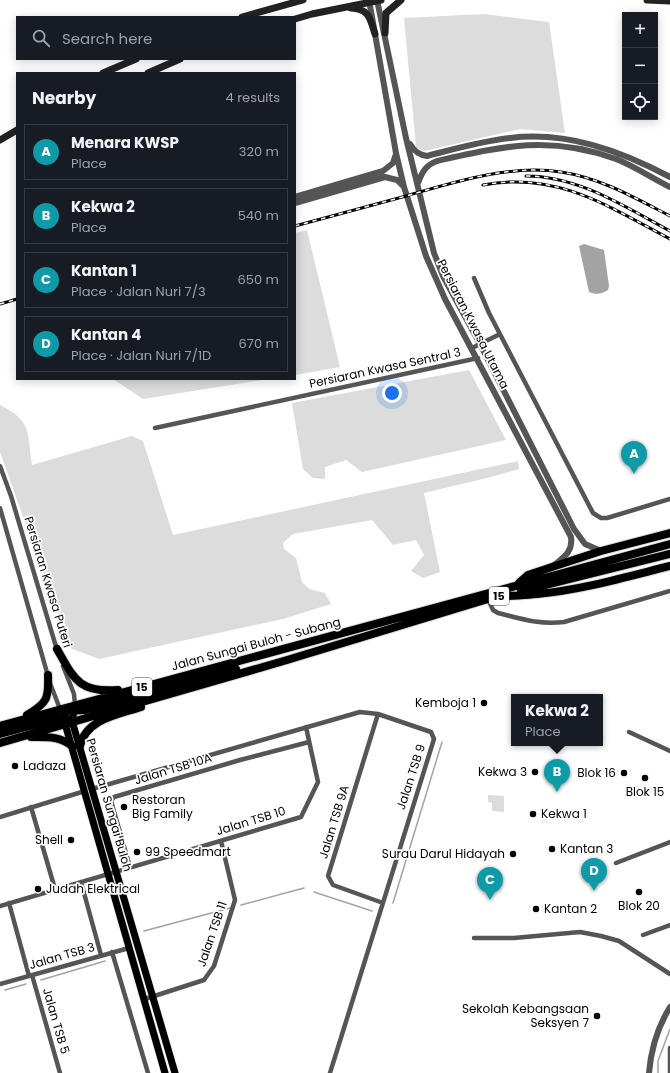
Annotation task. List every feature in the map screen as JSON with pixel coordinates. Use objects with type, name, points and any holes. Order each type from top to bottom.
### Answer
[{"type":"highway","name":"Jalan Sungai Buloh - Subang","points":[[518,584],[528,575],[552,566],[601,551],[670,533]]},
{"type":"highway","name":"Jalan Sungai Buloh - Subang","points":[[74,708],[132,690],[518,584],[670,544]]},
{"type":"highway","name":"Jalan Sungai Buloh - Subang","points":[[0,743],[22,736],[65,718],[184,689],[488,599],[670,554]]},
{"type":"highway","name":"Jalan Sungai Buloh - Subang","points":[[504,595],[537,594],[614,580],[670,566]]},
{"type":"highway","points":[[0,734],[65,718],[74,708],[85,710],[324,645],[332,646]]},
{"type":"highway","points":[[57,649],[73,677],[79,683],[88,687],[103,690],[132,690]]},
{"type":"highway","points":[[17,720],[41,706],[45,701],[49,693],[48,675]]},
{"type":"highway","points":[[22,736],[51,737],[64,740],[76,747],[88,728],[97,722],[177,695],[184,689]]},
{"type":"highway","name":"Jalan Sungai Buloh - Subang","points":[[0,726],[17,720],[65,718]]},
{"type":"main road","points":[[246,16],[303,0]]},
{"type":"main road","points":[[296,19],[379,0]]},
{"type":"main road","points":[[385,33],[386,13],[400,0]]},
{"type":"main road","points":[[647,0],[670,2]]},
{"type":"main road","points":[[340,8],[360,9],[364,11],[369,16],[375,34]]},
{"type":"main road","points":[[105,72],[134,60]]},
{"type":"main road","points":[[117,72],[135,60]]},
{"type":"main road","points":[[150,72],[178,60]]},
{"type":"main road","points":[[0,141],[16,131]]},
{"type":"main road","points":[[0,141],[16,134]]},
{"type":"main road","name":"Persiaran Sungai Buloh","points":[[74,708],[65,718],[76,747],[116,871],[175,1073]]},
{"type":"main road","name":"Persiaran Sungai Buloh","points":[[89,790],[108,874],[165,1073]]},
{"type":"street","name":"Persiaran Kwasa Utama","points":[[379,0],[406,138],[434,253],[442,276],[480,344],[574,529],[585,544],[601,551]]},
{"type":"street","name":"Persiaran Kwasa Utama","points":[[370,1],[396,153],[404,187],[426,256],[445,299],[478,358],[571,537],[572,544],[569,553],[552,566]]},
{"type":"street","points":[[406,138],[414,150],[422,156],[510,138],[532,136],[557,138],[591,144],[620,153],[670,177]]},
{"type":"street","points":[[418,183],[424,168],[437,161],[497,147],[527,144],[556,145],[587,150],[618,160],[670,187]]},
{"type":"street","points":[[296,197],[383,171],[393,163],[396,153]]},
{"type":"street","points":[[296,203],[386,177],[397,180],[404,187]]},
{"type":"street","points":[[474,278],[500,334],[596,516],[607,518],[670,499]]},
{"type":"street","points":[[472,348],[500,334]]},
{"type":"street","name":"Persiaran Kwasa Sentral 3","points":[[155,428],[478,358]]},
{"type":"street","name":"Persiaran Kwasa Puteri","points":[[0,466],[14,503],[57,649],[74,694],[74,708]]},
{"type":"street","name":"Persiaran Kwasa Puteri","points":[[0,508],[48,675],[65,718]]},
{"type":"street","points":[[488,599],[493,610],[498,613],[539,624],[550,624],[564,622],[670,591]]},
{"type":"street","name":"Jalan TSB 9","points":[[0,816],[360,712],[378,714],[431,732],[434,739],[330,1073]]},
{"type":"street","name":"Jalan TSB 9A","points":[[378,714],[328,876],[333,885],[383,903]]},
{"type":"street","name":"Jalan TSB 10","points":[[0,906],[130,866],[301,817],[304,814],[318,782],[306,728]]},
{"type":"street","points":[[629,732],[670,751]]},
{"type":"street","name":"Jalan TSB 10A","points":[[130,866],[111,800],[114,797],[240,760],[309,742]]},
{"type":"street","points":[[31,807],[56,889]]},
{"type":"street","name":"Jalan TSB 11","points":[[145,999],[204,980],[214,966],[235,900],[221,841]]},
{"type":"street","points":[[616,863],[670,842]]},
{"type":"street","points":[[81,882],[101,955]]},
{"type":"street","name":"Jalan TSB 5","points":[[9,903],[60,1073]]},
{"type":"street","points":[[643,935],[670,924]]},
{"type":"street","points":[[474,938],[514,938],[580,932],[619,941],[670,974]]},
{"type":"street","name":"Jalan TSB 3","points":[[0,984],[129,948]]},
{"type":"street","points":[[112,952],[148,1073]]},
{"type":"street","points":[[649,1073],[652,1048],[664,1017],[670,1007]]},
{"type":"street","points":[[670,1048],[670,1073]]},
{"type":"shaded area","points":[[484,14],[549,22],[565,133],[520,129],[424,151],[416,147],[404,18]]},
{"type":"shaded area","points":[[307,230],[340,367],[296,375],[296,233]]},
{"type":"shaded area","points":[[584,244],[604,250],[609,286],[608,290],[599,294],[589,292],[579,246]]},
{"type":"shaded area","points":[[469,370],[506,440],[362,472],[346,460],[325,467],[325,479],[313,478],[303,469],[292,403]]},
{"type":"shaded area","points":[[114,380],[262,380],[143,399]]},
{"type":"shaded area","points":[[0,405],[11,411],[23,423],[28,437],[32,465],[132,436],[143,441],[173,535],[518,461],[519,469],[424,493],[440,572],[423,578],[411,571],[424,555],[416,540],[393,545],[372,520],[293,534],[283,543],[284,549],[296,558],[302,582],[309,589],[325,593],[331,604],[283,619],[99,659],[70,648],[0,452]]},
{"type":"shaded area","points":[[488,795],[504,796],[504,812],[492,811],[492,803],[488,802]]},
{"type":"waterway","points":[[393,903],[442,742]]},
{"type":"waterway","points":[[241,905],[304,888]]},
{"type":"waterway","points":[[314,892],[372,911]]},
{"type":"waterway","points":[[144,931],[230,908]]},
{"type":"waterway","points":[[41,980],[105,961]]},
{"type":"waterway","points":[[5,990],[26,984]]},
{"type":"waterway","points":[[658,1073],[658,1061],[670,1029]]},
{"type":"railway","points":[[296,226],[463,180],[502,172],[522,170],[561,172],[590,179],[631,196],[670,216]]},
{"type":"railway","points":[[526,176],[546,177],[583,187],[619,203],[670,231]]},
{"type":"railway","points":[[483,185],[509,182],[534,183],[558,187],[581,194],[603,204],[670,239]]},
{"type":"railway","points":[[0,304],[16,299]]},
{"type":"place","name":"Menara KWSP","points":[[634,474]]},
{"type":"place","name":"Kemboja 1","points":[[484,703]]},
{"type":"place","name":"Ladaza","points":[[15,766]]},
{"type":"place","name":"Kekwa 3","points":[[535,772]]},
{"type":"place","name":"Blok 16","points":[[624,773]]},
{"type":"place","name":"Blok 15","points":[[645,778]]},
{"type":"place","name":"Kekwa 2","points":[[557,792]]},
{"type":"place","name":"Restoran Big Family","points":[[124,807]]},
{"type":"place","name":"Kekwa 1","points":[[533,814]]},
{"type":"place","name":"Shell","points":[[71,840]]},
{"type":"place","name":"Kantan 3","points":[[552,849]]},
{"type":"place","name":"99 Speedmart","points":[[137,852]]},
{"type":"place","name":"Surau Darul Hidayah","points":[[513,854]]},
{"type":"place","name":"Judah Elektrical","points":[[38,889]]},
{"type":"place","name":"Kantan 4","points":[[594,891]]},
{"type":"place","name":"Blok 20","points":[[639,892]]},
{"type":"place","name":"Kantan 1","points":[[490,900]]},
{"type":"place","name":"Kantan 2","points":[[536,909]]},
{"type":"place","name":"Sekolah Kebangsaan Seksyen 7","points":[[597,1016]]}]
